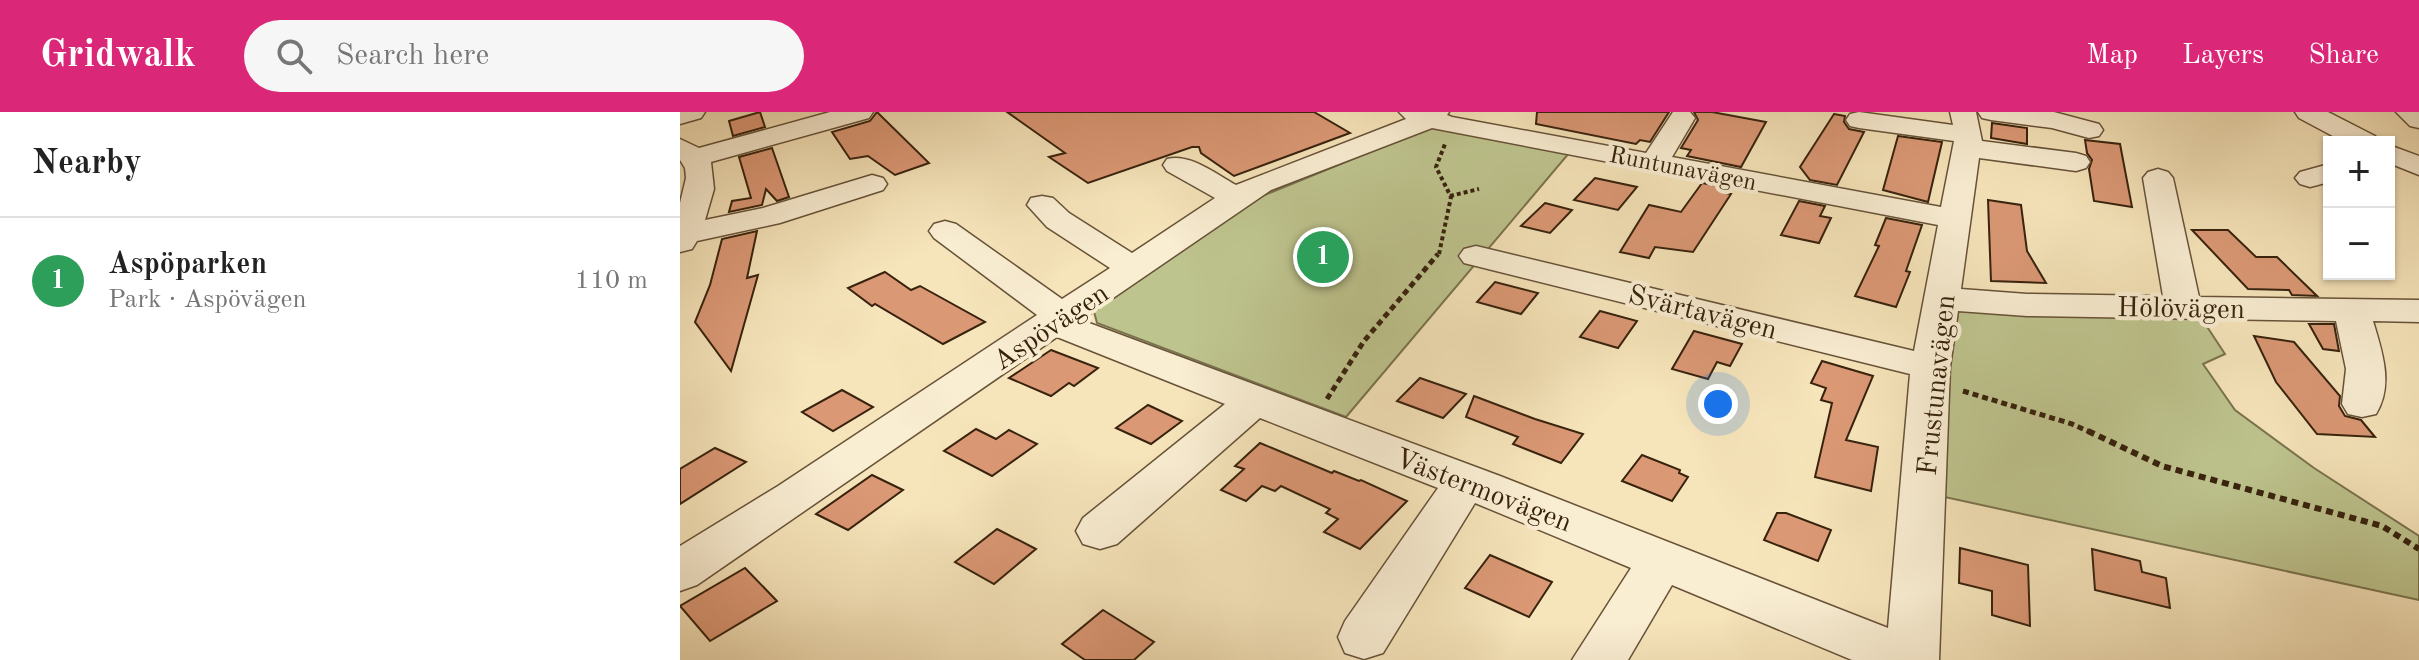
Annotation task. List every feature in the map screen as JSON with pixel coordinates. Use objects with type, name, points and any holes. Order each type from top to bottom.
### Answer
[{"type":"street","points":[[680,116],[692,112]]},
{"type":"street","points":[[682,234],[697,196],[701,175],[687,153],[860,112]]},
{"type":"street","points":[[2308,112],[2354,136]]},
{"type":"street","points":[[2409,112],[2419,120]]},
{"type":"street","points":[[1863,116],[1971,127],[2054,120],[2089,130]]},
{"type":"street","name":"Runtunavägen","points":[[1431,117],[1654,163],[1955,219]]},
{"type":"street","name":"Aspövägen","points":[[680,571],[1135,269],[1236,198],[1260,184],[1431,117]]},
{"type":"street","points":[[1654,163],[1682,118]]},
{"type":"street","points":[[1971,127],[2076,162]]},
{"type":"street","name":"Frustunavägen","points":[[1911,660],[1930,367],[1971,127]]},
{"type":"street","points":[[1177,165],[1236,198]]},
{"type":"street","points":[[2158,178],[2183,307]]},
{"type":"street","points":[[682,234],[769,216],[872,184]]},
{"type":"street","points":[[1042,205],[1058,220],[1135,269]]},
{"type":"street","name":"Västermovägen","points":[[945,231],[1086,337],[1466,481],[1911,660]]},
{"type":"street","name":"Svärtavägen","points":[[1476,256],[1930,367]]},
{"type":"street","name":"Hölövägen","points":[[1944,299],[2027,305],[2419,311]]},
{"type":"street","points":[[2351,309],[2368,387],[2362,404]]},
{"type":"street","points":[[1100,531],[1255,401]]},
{"type":"street","points":[[1364,637],[1466,481]]},
{"type":"street","points":[[1599,660],[1662,560]]},
{"type":"path","points":[[1315,424],[1336,381],[1438,254],[1450,196],[1436,167],[1449,138],[1431,117]]},
{"type":"path","points":[[1450,196],[1479,189]]},
{"type":"path","points":[[1438,254],[1457,258],[1476,256]]},
{"type":"path","points":[[1930,367],[1957,389],[2072,424],[2162,466],[2382,526],[2419,549]]},
{"type":"green space","points":[[1431,127],[1570,152],[1346,417],[1097,323],[1093,308],[1250,201]]},
{"type":"green space","points":[[1958,309],[2198,313],[2225,354],[2203,364],[2235,410],[2314,468],[2419,536],[2419,600],[1940,496],[1949,348]]},
{"type":"building","points":[[760,112],[765,127],[733,136],[729,121]]},
{"type":"building","points":[[877,112],[929,163],[895,175],[868,156],[850,159],[832,132],[870,121]]},
{"type":"building","points":[[1007,112],[1314,112],[1350,133],[1234,176],[1201,153],[1199,147],[1192,147],[1088,183],[1049,157],[1065,153]]},
{"type":"building","points":[[1537,112],[1669,112],[1650,142],[1640,140],[1636,144],[1536,124]]},
{"type":"building","points":[[1694,112],[1712,112],[1766,122],[1741,167],[1687,156],[1691,150],[1681,148],[1698,120]]},
{"type":"building","points":[[1834,114],[1845,116],[1844,122],[1849,129],[1864,132],[1837,185],[1810,180],[1800,167]]},
{"type":"building","points":[[1992,123],[2027,128],[2027,144],[1991,138]]},
{"type":"building","points":[[1898,136],[1942,142],[1928,202],[1883,190]]},
{"type":"building","points":[[2085,140],[2120,144],[2132,207],[2094,201],[2089,169],[2092,160],[2087,153]]},
{"type":"building","points":[[772,148],[789,197],[777,201],[766,189],[762,205],[729,212],[732,201],[751,198],[739,157]]},
{"type":"building","points":[[1595,178],[1637,187],[1618,210],[1574,200]]},
{"type":"building","points":[[1702,183],[1729,188],[1726,193],[1731,194],[1693,252],[1655,247],[1649,258],[1620,252],[1649,205],[1681,212]]},
{"type":"building","points":[[1988,200],[2021,205],[2027,251],[2046,283],[1991,281]]},
{"type":"building","points":[[1799,201],[1825,206],[1820,216],[1831,218],[1819,243],[1781,235]]},
{"type":"building","points":[[1545,203],[1572,210],[1550,233],[1521,226]]},
{"type":"building","points":[[1886,218],[1922,225],[1906,271],[1910,272],[1896,307],[1855,296],[1879,246],[1875,245]]},
{"type":"building","points":[[2192,230],[2228,230],[2256,257],[2277,257],[2317,296],[2292,295],[2289,290],[2248,289]]},
{"type":"building","points":[[757,231],[747,278],[758,275],[731,371],[695,322],[710,285],[722,239]]},
{"type":"building","points":[[885,272],[911,290],[920,286],[985,322],[943,344],[875,304],[872,306],[848,288]]},
{"type":"building","points":[[1495,282],[1538,293],[1521,314],[1477,302]]},
{"type":"building","points":[[1600,311],[1637,321],[1618,348],[1580,337]]},
{"type":"building","points":[[2309,324],[2334,324],[2339,351],[2323,349]]},
{"type":"building","points":[[1694,331],[1742,344],[1730,366],[1717,362],[1708,379],[1672,369]]},
{"type":"building","points":[[2254,336],[2294,342],[2340,396],[2339,406],[2345,416],[2361,420],[2375,437],[2317,434],[2276,382]]},
{"type":"building","points":[[1051,350],[1098,368],[1074,386],[1069,383],[1051,396],[1009,378]]},
{"type":"building","points":[[1822,361],[1873,376],[1846,440],[1878,447],[1871,491],[1815,477],[1832,403],[1821,400],[1826,388],[1811,383]]},
{"type":"building","points":[[1420,378],[1466,394],[1443,418],[1397,401]]},
{"type":"building","points":[[842,390],[873,407],[833,431],[802,412]]},
{"type":"building","points":[[1474,396],[1583,434],[1561,463],[1513,444],[1518,437],[1466,417]]},
{"type":"building","points":[[1148,405],[1182,421],[1151,444],[1116,428]]},
{"type":"building","points":[[976,429],[996,439],[1009,430],[1037,444],[992,476],[944,451]]},
{"type":"building","points":[[1260,443],[1332,473],[1334,471],[1361,480],[1407,501],[1360,549],[1324,532],[1338,519],[1326,513],[1330,509],[1281,486],[1275,491],[1262,486],[1246,501],[1221,490],[1244,469],[1235,466]]},
{"type":"building","points":[[715,448],[746,462],[680,504],[680,469]]},
{"type":"building","points":[[1642,455],[1680,470],[1679,473],[1688,477],[1672,501],[1622,481]]},
{"type":"building","points":[[872,475],[903,490],[848,530],[816,514]]},
{"type":"building","points":[[1777,513],[1786,513],[1831,530],[1818,561],[1764,540]]},
{"type":"building","points":[[997,529],[1036,549],[994,584],[955,562]]},
{"type":"building","points":[[1960,548],[2028,565],[2030,626],[1992,615],[1992,591],[1959,583]]},
{"type":"building","points":[[2092,549],[2140,561],[2142,572],[2166,578],[2170,608],[2095,590]]},
{"type":"building","points":[[1490,555],[1552,582],[1529,617],[1465,588]]},
{"type":"building","points":[[745,568],[777,601],[710,641],[680,606]]},
{"type":"building","points":[[1103,610],[1154,642],[1134,660],[1085,660],[1062,644]]},
{"type":"place","name":"Aspöparken","points":[[1323,257]]}]
